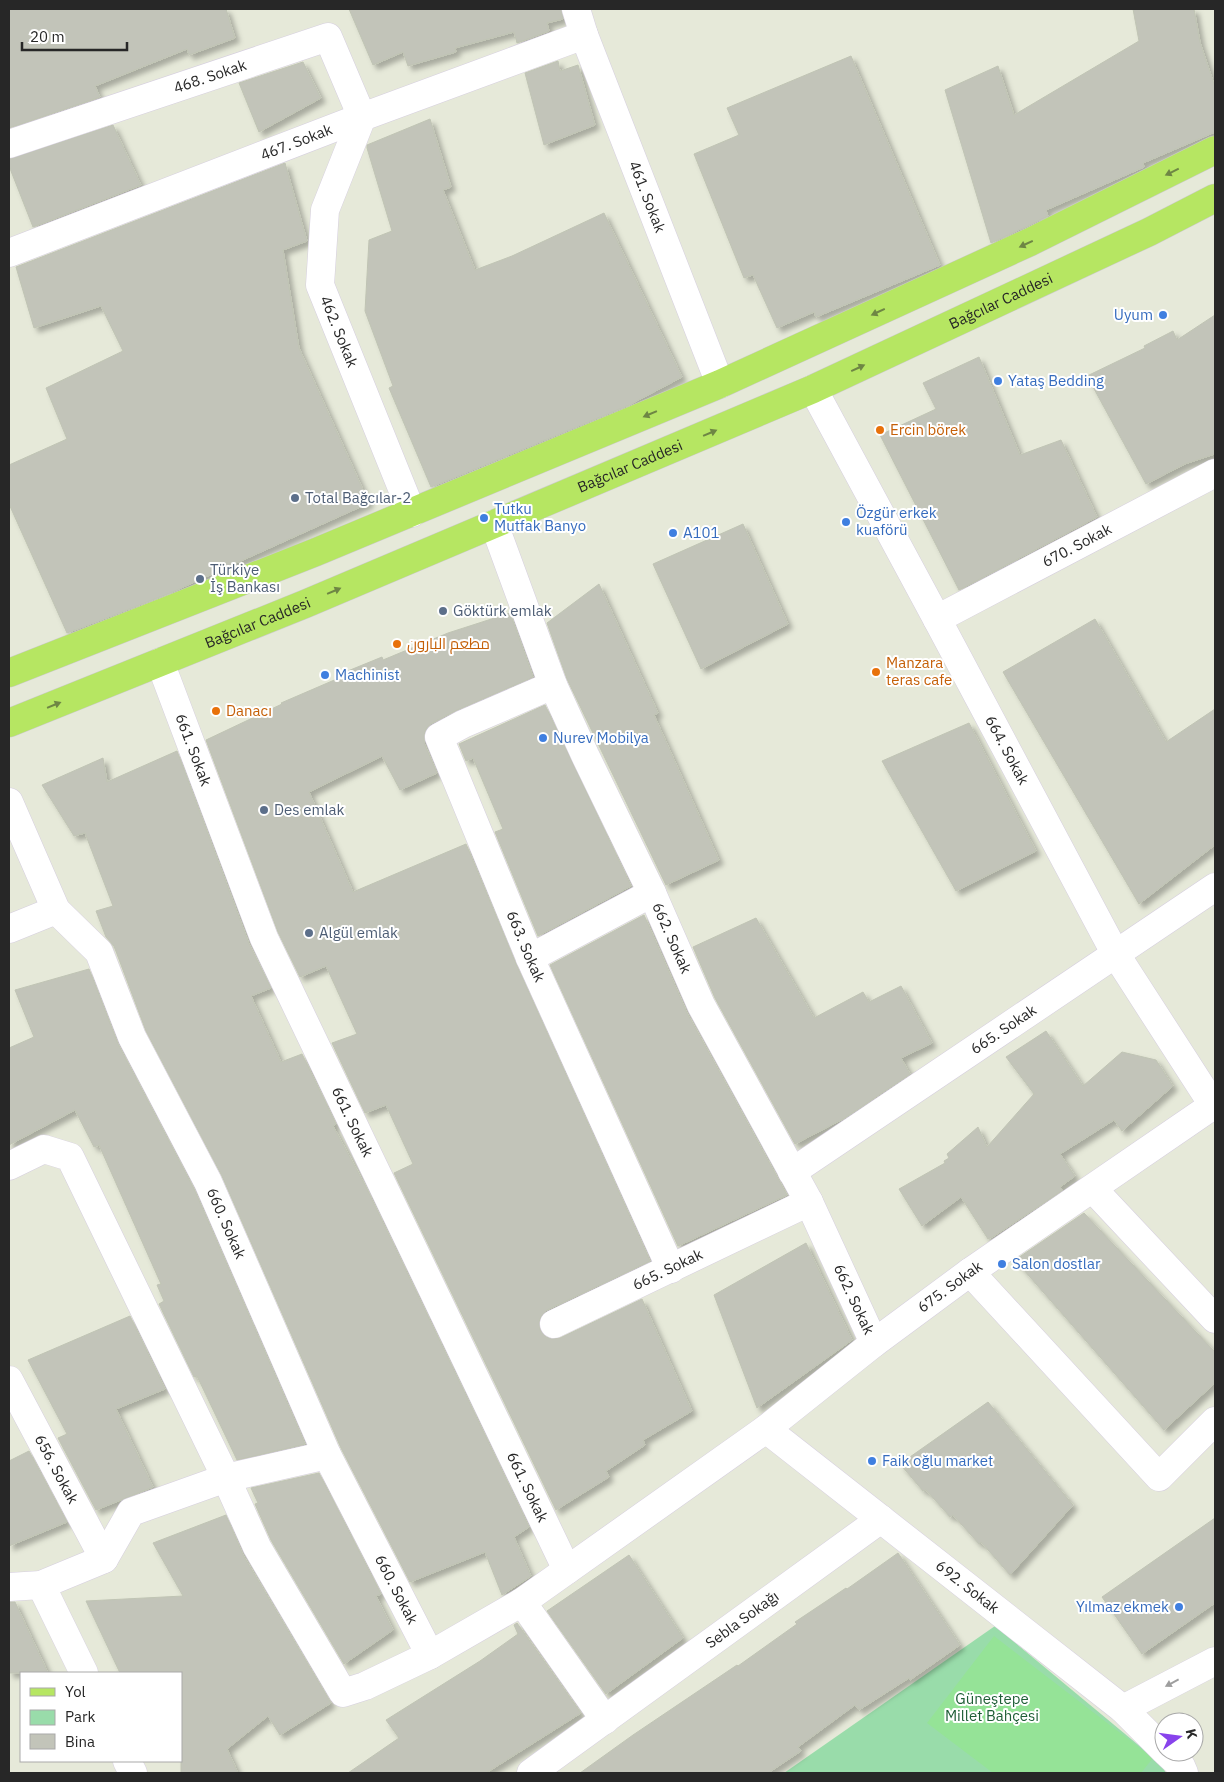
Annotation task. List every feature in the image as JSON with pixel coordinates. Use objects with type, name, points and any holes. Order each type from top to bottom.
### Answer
[{"type":"main road","points":[[9,673],[412,513],[720,384],[1030,242],[1215,150]]},
{"type":"main road","name":"Bağcılar Caddesi","points":[[9,724],[314,600],[812,389],[1149,232],[1215,198]]},
{"type":"street","name":"461. Sokak","points":[[576,9],[584,35],[720,384]]},
{"type":"street","name":"467. Sokak","points":[[9,252],[584,35]]},
{"type":"street","name":"468. Sokak","points":[[9,144],[328,37],[362,118]]},
{"type":"street","name":"462. Sokak","points":[[362,118],[325,210],[320,285],[412,513]]},
{"type":"street","name":"664. Sokak","points":[[812,389],[1115,953],[1214,1105]]},
{"type":"street","name":"670. Sokak","points":[[937,619],[1215,473]]},
{"type":"street","name":"662. Sokak","points":[[494,524],[553,685],[585,755],[652,893],[701,1005],[809,1202],[874,1343]]},
{"type":"street","name":"661. Sokak","points":[[160,662],[264,938],[567,1570]]},
{"type":"street","name":"663. Sokak","points":[[553,685],[463,724],[439,737],[530,958],[671,1269]]},
{"type":"street","name":"660. Sokak","points":[[9,802],[56,910],[99,952],[132,1037],[208,1182],[327,1454],[430,1655]]},
{"type":"street","name":"665. Sokak","points":[[792,1172],[1215,887]]},
{"type":"street","points":[[530,958],[652,893]]},
{"type":"street","points":[[9,928],[56,910]]},
{"type":"street","name":"675. Sokak","points":[[226,1478],[257,1547],[343,1693],[365,1686],[430,1655],[522,1602],[766,1429],[874,1343],[970,1272],[1214,1105]]},
{"type":"street","points":[[9,1166],[44,1149],[70,1158],[226,1478]]},
{"type":"street","points":[[1093,1189],[1215,1319]]},
{"type":"street","name":"665. Sokak","points":[[554,1324],[809,1202]]},
{"type":"street","points":[[970,1272],[1159,1477],[1215,1422]]},
{"type":"street","name":"656. Sokak","points":[[9,1380],[104,1559]]},
{"type":"street","name":"692. Sokak","points":[[766,1429],[1123,1709],[1154,1740]]},
{"type":"street","points":[[9,1587],[41,1585],[104,1559],[131,1512],[226,1478],[327,1454]]},
{"type":"street","name":"Sebla Sokağı","points":[[531,1773],[881,1519]]},
{"type":"street","points":[[41,1585],[84,1672]]},
{"type":"street","points":[[522,1602],[605,1720]]},
{"type":"street","points":[[1123,1709],[1215,1661]]},
{"type":"street","name":"692. Sokak","points":[[1177,1762],[1184,1773]]},
{"type":"green space","name":"Güneştepe Millet Bahçesi","points":[[995,1626],[1154,1758],[1154,1762],[1160,1763],[1166,1773],[784,1773]]},
{"type":"green space","points":[[994,1636],[1153,1758],[1141,1773],[993,1773],[927,1723]]},
{"type":"building","points":[[9,9],[226,9],[235,38],[189,55],[187,49],[95,86],[100,97],[9,128]]},
{"type":"building","points":[[349,9],[561,9],[563,19],[547,23],[549,31],[517,43],[514,32],[455,48],[456,52],[408,66],[403,52],[373,65]]},
{"type":"building","points":[[1133,9],[1194,9],[1200,42],[1215,87],[1215,132],[1143,163],[1144,167],[1046,210],[1048,216],[991,243],[945,90],[998,66],[1014,115],[1139,41]]},
{"type":"building","points":[[851,56],[940,265],[816,317],[814,312],[777,328],[753,275],[744,278],[694,154],[739,135],[727,108]]},
{"type":"building","points":[[558,61],[560,71],[578,65],[595,125],[544,145],[525,73]]},
{"type":"building","points":[[303,62],[321,98],[259,132],[239,83]]},
{"type":"building","points":[[430,119],[451,187],[443,190],[475,270],[512,256],[604,213],[682,377],[629,405],[431,487],[389,388],[393,386],[365,311],[369,240],[392,231],[367,145]]},
{"type":"building","points":[[113,125],[141,185],[33,227],[9,166],[9,159]]},
{"type":"building","points":[[285,163],[307,241],[283,250],[299,348],[369,503],[170,593],[67,633],[9,504],[9,465],[67,439],[46,388],[123,351],[101,306],[34,328],[16,267]]},
{"type":"building","points":[[1215,315],[1215,454],[1185,464],[1146,484],[1087,376],[1145,348],[1144,346],[1173,331],[1177,340]]},
{"type":"building","points":[[979,357],[1020,455],[1061,440],[1097,517],[959,590],[880,435],[936,409],[923,383]]},
{"type":"building","points":[[743,524],[788,624],[701,669],[653,564]]},
{"type":"building","points":[[599,584],[658,713],[654,715],[719,860],[666,885],[567,679],[547,623]]},
{"type":"building","points":[[510,613],[533,677],[457,710],[426,728],[424,743],[437,773],[400,790],[382,756],[309,792],[353,892],[466,844],[516,964],[650,1261],[547,1310],[541,1316],[539,1322],[540,1330],[546,1337],[552,1339],[560,1338],[642,1299],[692,1411],[643,1440],[645,1445],[606,1471],[609,1477],[556,1510],[394,1173],[413,1164],[386,1105],[365,1113],[332,1043],[357,1034],[326,966],[300,977],[278,932],[206,740],[281,703],[339,678],[338,675],[382,657],[383,660],[448,633]]},
{"type":"building","points":[[1095,619],[1166,742],[1215,709],[1215,845],[1139,904],[1003,672]]},
{"type":"building","points":[[545,705],[631,886],[538,936],[495,832],[503,829],[473,758],[466,761],[459,744]]},
{"type":"building","points":[[969,723],[1036,851],[956,891],[882,761]]},
{"type":"building","points":[[177,751],[249,944],[271,988],[251,996],[281,1062],[302,1054],[336,1124],[333,1126],[365,1185],[529,1527],[514,1537],[531,1576],[502,1595],[485,1552],[410,1582],[341,1448],[222,1176],[146,1031],[114,946],[106,937],[96,911],[113,906],[85,833],[74,836],[42,785],[103,758],[107,782]]},
{"type":"building","points":[[644,915],[687,1013],[787,1195],[678,1246],[550,965]]},
{"type":"building","points":[[756,918],[814,1018],[863,992],[869,1002],[901,986],[932,1043],[901,1058],[910,1074],[843,1119],[795,1144],[715,998],[693,947]]},
{"type":"building","points":[[89,969],[118,1044],[194,1189],[305,1444],[237,1460],[197,1376],[194,1377],[159,1304],[164,1301],[157,1285],[161,1284],[99,1145],[94,1147],[75,1110],[9,1145],[9,1048],[34,1037],[15,990]]},
{"type":"building","points":[[1046,1031],[1083,1086],[1122,1052],[1156,1060],[1173,1086],[1122,1131],[1114,1120],[1060,1154],[1075,1176],[1060,1187],[1063,1190],[994,1236],[988,1239],[961,1197],[922,1226],[899,1189],[945,1163],[944,1161],[949,1158],[947,1154],[978,1127],[987,1147],[1034,1094],[1006,1057]]},
{"type":"building","points":[[1084,1213],[1215,1352],[1215,1383],[1164,1430],[1015,1260]]},
{"type":"building","points":[[806,1243],[852,1340],[757,1408],[714,1295]]},
{"type":"building","points":[[130,1316],[165,1389],[116,1409],[153,1487],[96,1510],[58,1438],[67,1434],[28,1360]]},
{"type":"building","points":[[988,1402],[1073,1505],[1010,1575],[981,1542],[979,1544],[953,1515],[950,1517],[926,1490],[923,1491],[900,1464]]},
{"type":"building","points":[[29,1451],[67,1522],[9,1546],[9,1461]]},
{"type":"building","points":[[319,1473],[381,1594],[376,1596],[393,1630],[344,1664],[271,1540],[255,1504],[258,1503],[251,1488]]},
{"type":"building","points":[[226,1515],[243,1555],[331,1703],[280,1735],[268,1716],[227,1749],[238,1773],[181,1773],[182,1672],[120,1672],[86,1601],[183,1596],[153,1543]]},
{"type":"building","points":[[1215,1518],[1215,1603],[1142,1654],[1102,1597]]},
{"type":"building","points":[[898,1553],[960,1645],[910,1680],[909,1678],[859,1710],[855,1705],[798,1747],[801,1751],[768,1773],[580,1773],[633,1735],[738,1666],[797,1624],[795,1622],[847,1589]]},
{"type":"building","points":[[629,1555],[683,1638],[606,1694],[547,1611]]},
{"type":"building","points":[[9,1602],[15,1602],[48,1672],[9,1673]]},
{"type":"building","points":[[517,1623],[581,1713],[486,1773],[348,1773],[399,1738],[386,1720],[480,1661],[518,1634],[514,1625]]},
{"type":"place","name":"Uyum","points":[[1163,315]]},
{"type":"place","name":"Yataş Bedding","points":[[998,381]]},
{"type":"place","name":"Ercin börek","points":[[880,430]]},
{"type":"place","name":"Total Bağcılar-2","points":[[295,498]]},
{"type":"place","name":"Tutku Mutfak Banyo","points":[[484,518]]},
{"type":"place","name":"Özgür erkek kuaförü","points":[[846,522]]},
{"type":"place","name":"A101","points":[[673,533]]},
{"type":"place","name":"Türkiye İş Bankası","points":[[200,579]]},
{"type":"place","name":"Göktürk emlak","points":[[443,611]]},
{"type":"place","name":"مطعم البارون","points":[[397,644]]},
{"type":"place","name":"Manzara teras cafe","points":[[876,672]]},
{"type":"place","name":"Machinist","points":[[325,675]]},
{"type":"place","name":"Danacı","points":[[216,711]]},
{"type":"place","name":"Nurev Mobilya","points":[[543,738]]},
{"type":"place","name":"Des emlak","points":[[264,810]]},
{"type":"place","name":"Algül emlak","points":[[309,933]]},
{"type":"place","name":"Salon dostlar","points":[[1002,1264]]},
{"type":"place","name":"Faik oğlu market","points":[[872,1461]]},
{"type":"place","name":"Yılmaz ekmek","points":[[1179,1607]]}]
